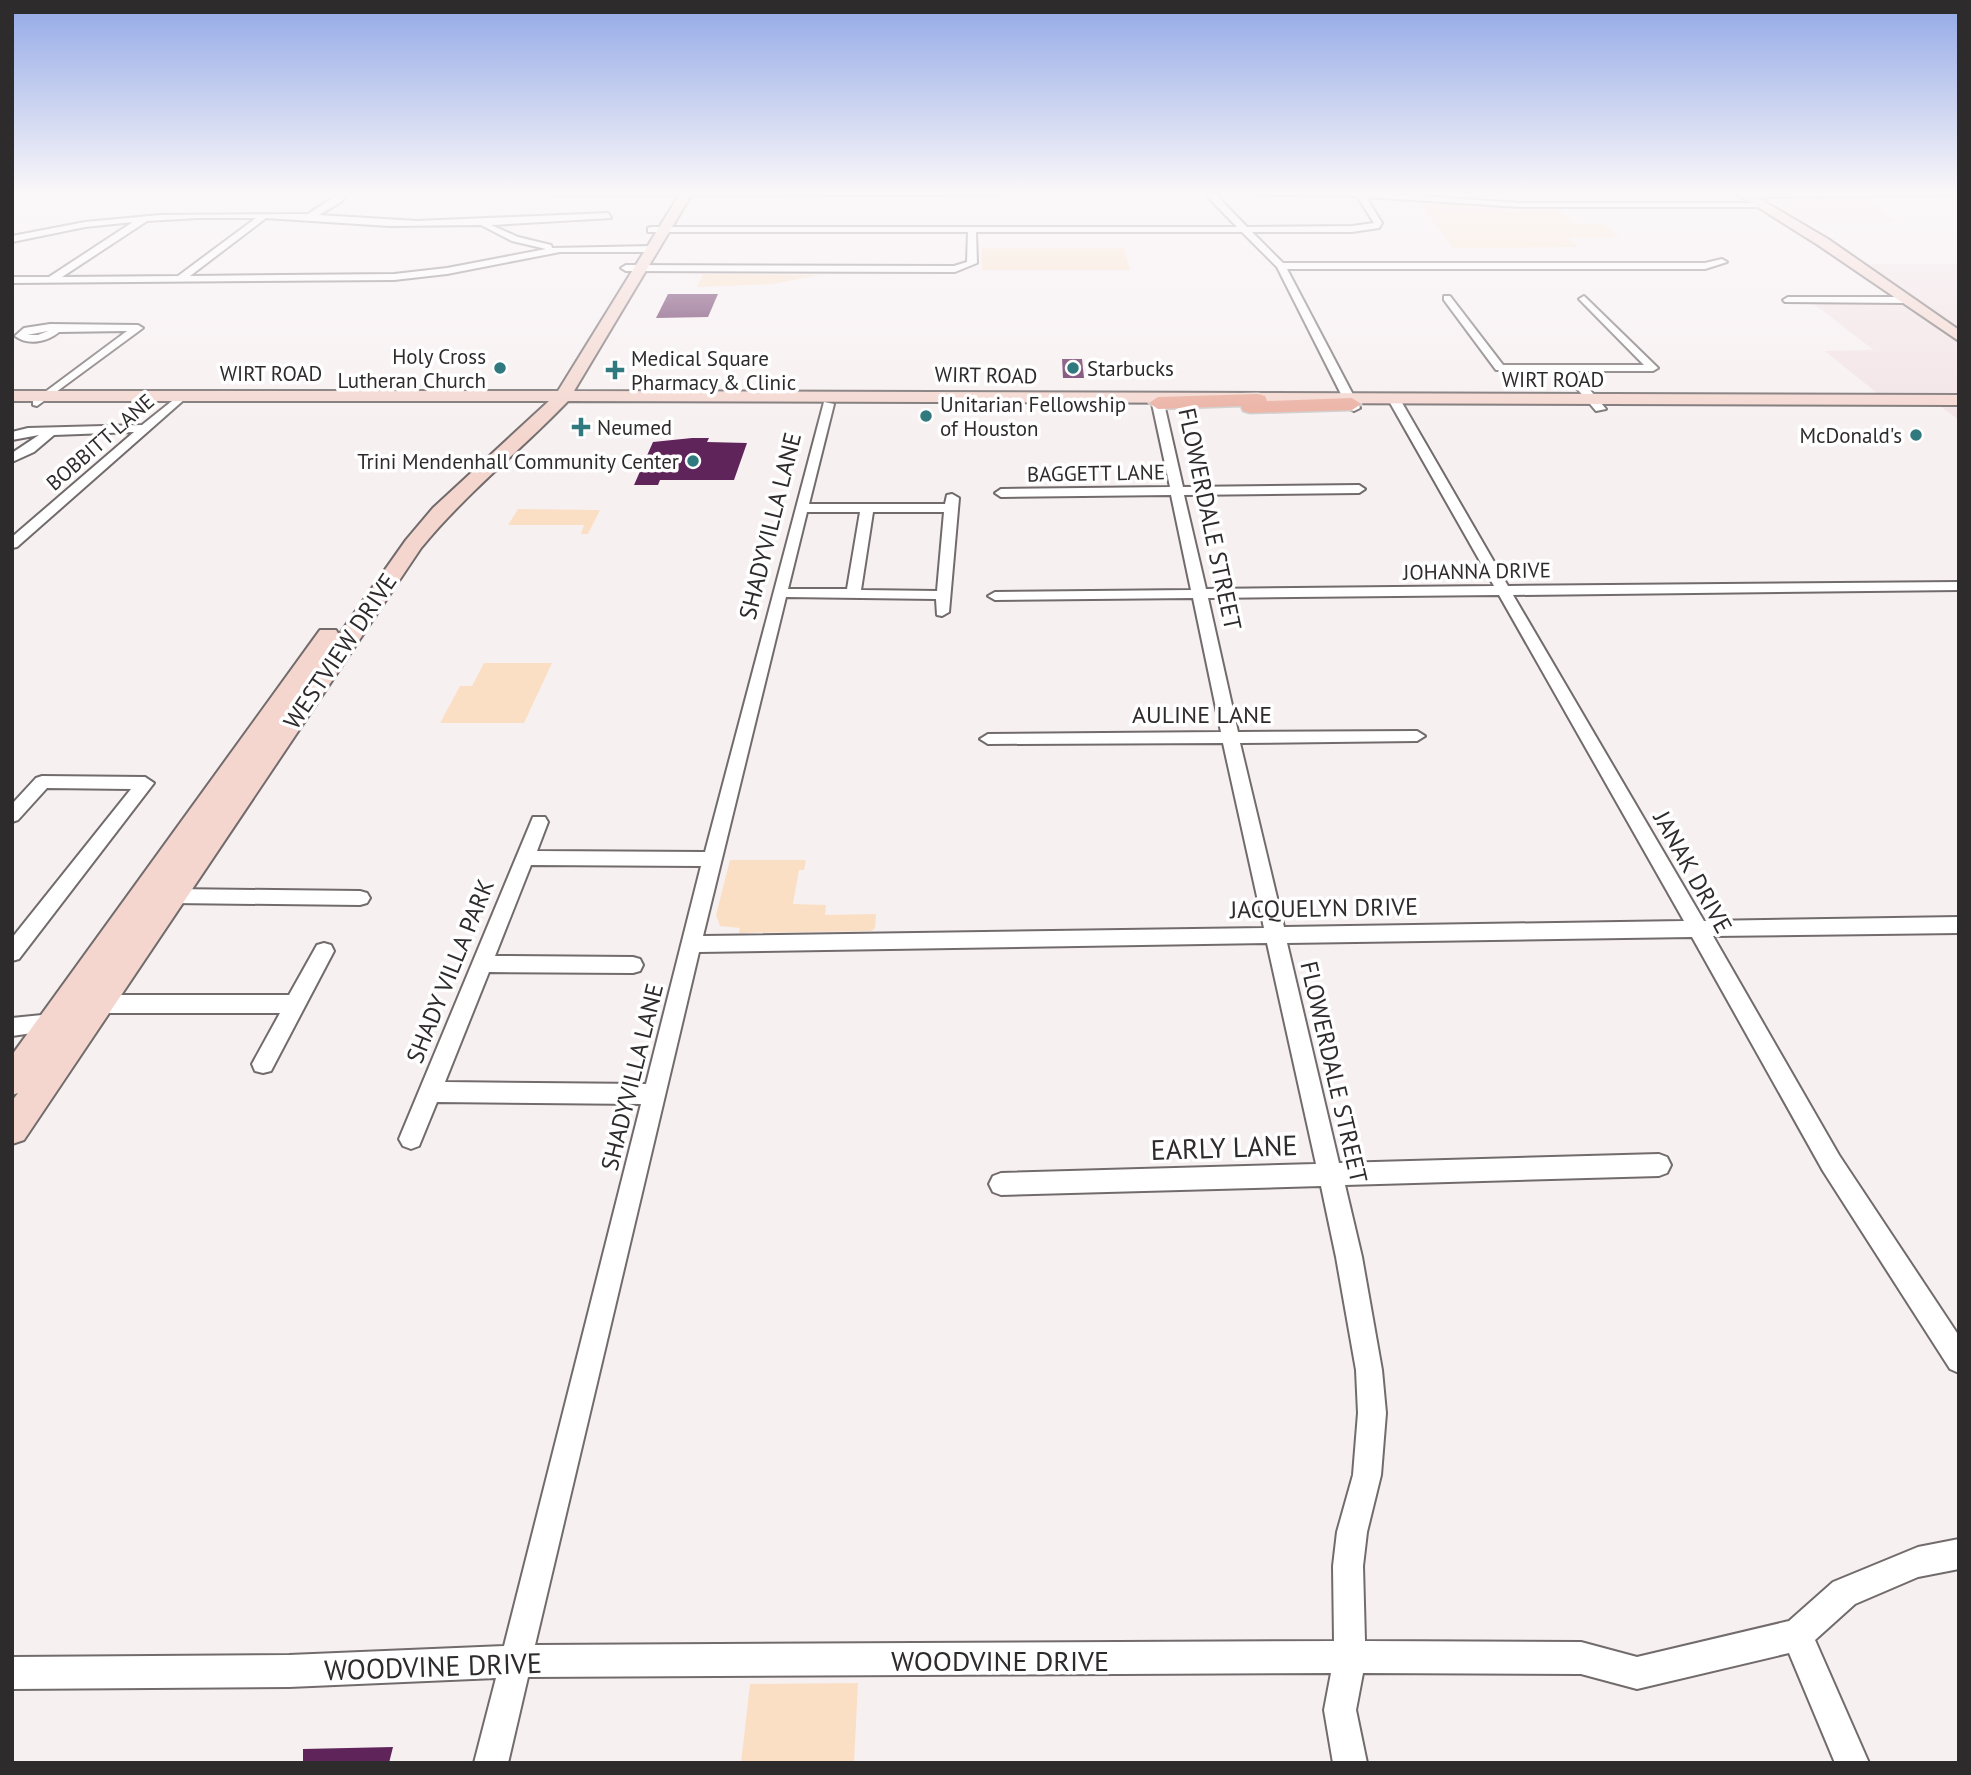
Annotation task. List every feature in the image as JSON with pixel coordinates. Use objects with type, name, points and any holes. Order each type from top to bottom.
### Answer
[{"type":"main road","name":"WESTVIEW DRIVE","points":[[12,1081],[167,860],[412,544],[430,511],[509,433],[551,399],[629,275]]},
{"type":"main road","points":[[1856,275],[1959,337]]},
{"type":"main road","points":[[1867,275],[1959,348]]},
{"type":"main road","name":"WIRT ROAD","points":[[12,396],[41,400]]},
{"type":"main road","name":"WIRT ROAD","points":[[551,399],[828,404],[1158,403]]},
{"type":"main road","name":"WIRT ROAD","points":[[12,403],[41,400],[551,399],[1158,403]]},
{"type":"main road","name":"WIRT ROAD","points":[[1352,404],[1818,405],[1959,400]]},
{"type":"main road","points":[[1158,403],[1352,404]]},
{"type":"main road","name":"WIRT ROAD","points":[[1818,405],[1959,409]]},
{"type":"main road","name":"WESTVIEW DRIVE","points":[[12,1129],[196,860],[323,658]]},
{"type":"main road","points":[[167,860],[196,860]]},
{"type":"street","points":[[51,280],[59,275]]},
{"type":"street","points":[[180,279],[186,275]]},
{"type":"street","points":[[12,280],[413,275]]},
{"type":"street","points":[[1286,275],[1352,404]]},
{"type":"street","points":[[1447,298],[1500,368],[1653,368],[1584,299]]},
{"type":"street","points":[[1788,300],[1897,300]]},
{"type":"street","points":[[41,400],[138,328],[55,329]]},
{"type":"street","points":[[1565,368],[1597,406]]},
{"type":"street","name":"BOBBITT LANE","points":[[12,544],[178,400]]},
{"type":"street","name":"FLOWERDALE STREET","points":[[1158,403],[1231,739],[1331,1173],[1365,1345],[1372,1413],[1367,1475],[1352,1532],[1348,1566],[1350,1657],[1340,1710],[1350,1763]]},
{"type":"street","name":"SHADYVILLA LANE","points":[[491,1763],[691,944],[828,404]]},
{"type":"street","name":"JANAK DRIVE","points":[[1398,405],[1831,1163],[1959,1360]]},
{"type":"street","points":[[12,458],[30,449],[51,431]]},
{"type":"street","points":[[12,436],[51,431],[98,431],[104,435],[141,432]]},
{"type":"street","name":"BAGGETT LANE","points":[[1001,493],[1359,489]]},
{"type":"street","points":[[801,508],[867,508],[951,503],[942,612]]},
{"type":"street","points":[[853,594],[867,508]]},
{"type":"street","name":"JOHANNA DRIVE","points":[[995,596],[1959,586]]},
{"type":"street","points":[[780,593],[944,595]]},
{"type":"street","name":"AULINE LANE","points":[[988,739],[1417,736]]},
{"type":"street","points":[[12,816],[42,782],[145,783]]},
{"type":"street","points":[[12,953],[145,783]]},
{"type":"street","name":"SHADY VILLA PARK","points":[[411,1139],[539,822]]},
{"type":"street","points":[[524,858],[713,859]]},
{"type":"street","points":[[172,896],[360,898]]},
{"type":"street","name":"JACQUELYN DRIVE","points":[[691,944],[1959,925]]},
{"type":"street","points":[[263,1064],[324,951]]},
{"type":"street","points":[[481,964],[633,965]]},
{"type":"street","points":[[98,1004],[295,1004]]},
{"type":"street","points":[[12,1027],[52,1023]]},
{"type":"street","points":[[430,1091],[654,1094]]},
{"type":"street","name":"EARLY LANE","points":[[1001,1184],[1659,1165]]},
{"type":"street","name":"WOODVINE DRIVE","points":[[12,1673],[289,1671],[516,1661],[1350,1657],[1581,1657],[1637,1673],[1797,1635],[1844,1594],[1918,1562],[1959,1554]]},
{"type":"street","points":[[1797,1635],[1852,1763]]},
{"type":"shaded area","points":[[703,275],[820,275],[772,284],[697,287]]},
{"type":"shaded area","points":[[1874,275],[1959,275],[1959,420],[1929,398],[1882,397],[1825,351],[1874,350],[1814,304],[1916,304]]},
{"type":"shaded area","points":[[518,509],[600,510],[588,534],[581,534],[584,525],[508,525]]},
{"type":"shaded area","points":[[484,663],[552,663],[524,723],[440,723],[460,686],[472,686]]},
{"type":"shaded area","points":[[730,860],[806,860],[804,870],[799,870],[793,904],[826,905],[825,915],[876,914],[875,928],[871,931],[739,933],[740,928],[720,926],[716,915]]},
{"type":"shaded area","points":[[858,1683],[854,1763],[741,1763],[750,1684]]},
{"type":"building","points":[[668,294],[718,294],[708,317],[656,318]]},
{"type":"building","name":"Starbucks","points":[[1062,359],[1082,359],[1084,378],[1063,378]]},
{"type":"building","name":"Trini Mendenhall Community Center","points":[[709,438],[707,442],[747,443],[734,480],[660,480],[658,485],[634,485],[653,442]]},
{"type":"building","points":[[393,1747],[389,1763],[303,1763],[303,1749]]},
{"type":"place","name":"Holy Cross Lutheran Church","points":[[500,368]]},
{"type":"place","name":"Starbucks","points":[[1073,368]]},
{"type":"place","name":"Medical Square Pharmacy & Clinic","points":[[615,370]]},
{"type":"place","name":"Unitarian Fellowship of Houston","points":[[926,416]]},
{"type":"place","name":"Neumed","points":[[581,427]]},
{"type":"place","name":"McDonald's","points":[[1916,435]]},
{"type":"place","name":"Trini Mendenhall Community Center","points":[[693,461]]}]
